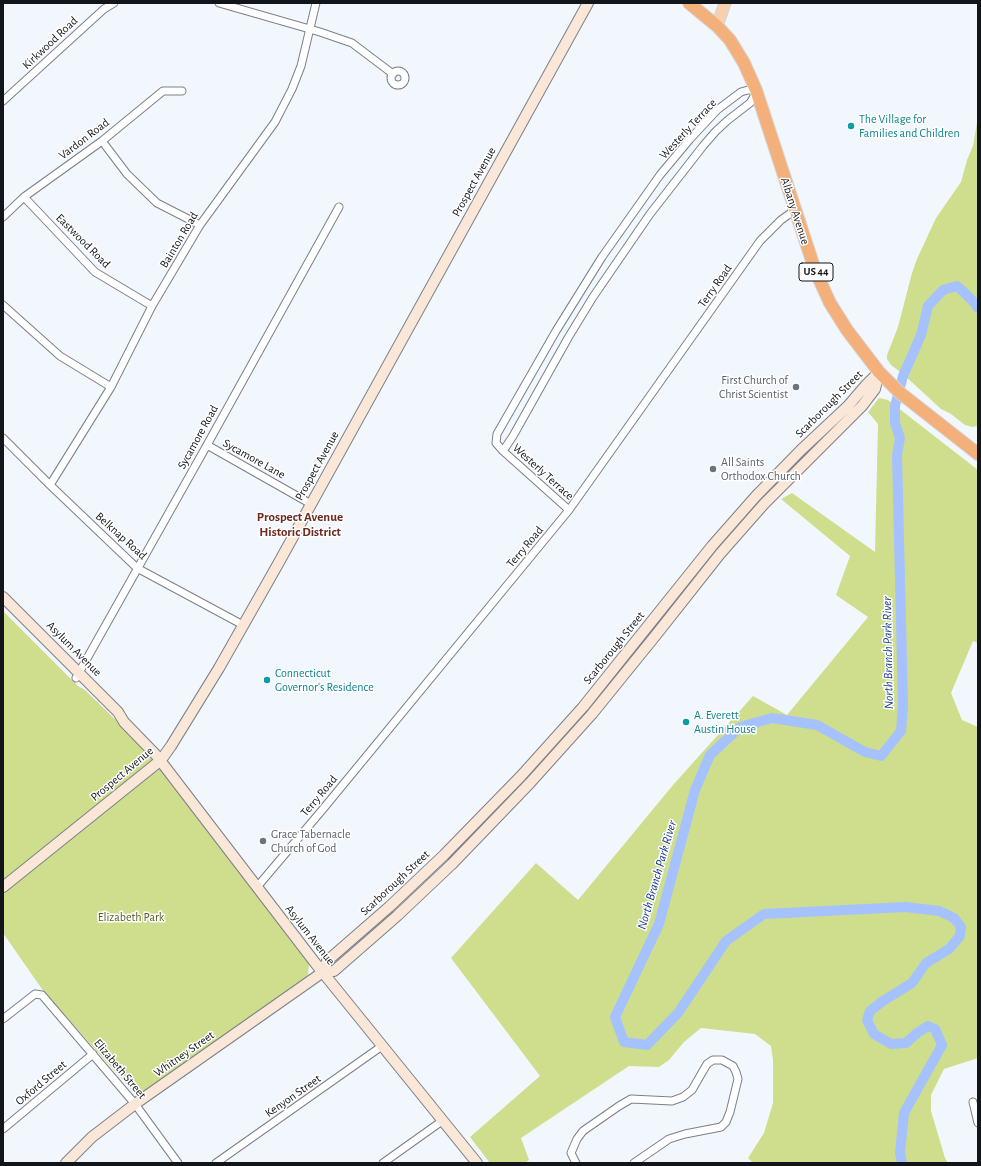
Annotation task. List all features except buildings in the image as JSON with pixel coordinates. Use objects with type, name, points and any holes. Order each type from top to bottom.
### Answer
[{"type":"highway","name":"Albany Avenue","points":[[689,3],[717,26],[737,50],[744,63],[756,90],[815,270],[830,302],[854,340],[879,372],[907,399],[977,450]]},
{"type":"main road","name":"Prospect Avenue","points":[[3,887],[161,760],[192,715],[311,504],[588,3]]},
{"type":"main road","points":[[717,26],[725,3]]},
{"type":"main road","name":"Scarborough Street","points":[[879,372],[875,389],[862,406],[764,504],[720,554],[592,714],[530,783],[452,864],[397,916],[334,971],[323,972],[327,961],[389,907],[444,855],[521,776],[583,707],[712,546],[756,496],[848,406],[879,372]]},
{"type":"main road","points":[[756,496],[764,504]]},
{"type":"main road","points":[[712,546],[720,554]]},
{"type":"main road","name":"Asylum Avenue","points":[[3,597],[77,675]]},
{"type":"main road","name":"Asylum Avenue","points":[[3,606],[118,712],[124,722],[161,760],[323,972],[477,1163]]},
{"type":"main road","points":[[647,628],[656,635]]},
{"type":"main road","points":[[583,707],[592,714]]},
{"type":"main road","points":[[521,776],[530,783]]},
{"type":"main road","points":[[444,855],[452,864]]},
{"type":"main road","points":[[389,907],[397,916]]},
{"type":"main road","name":"Whitney Street","points":[[66,1163],[92,1136],[135,1104],[323,972]]},
{"type":"street","name":"Kirkwood Road","points":[[3,101],[104,8],[114,3]]},
{"type":"street","points":[[219,3],[309,29],[352,44],[393,74]]},
{"type":"street","name":"Bainton Road","points":[[50,485],[111,387],[152,306],[200,225],[275,122],[292,89],[301,66],[316,3]]},
{"type":"street","name":"Westerly Terrace","points":[[503,451],[593,297],[650,214],[703,146],[728,120],[750,103],[756,90],[741,92],[717,110],[660,175],[602,257],[556,331],[497,434],[496,443],[503,451],[569,510]]},
{"type":"street","name":"Vardon Road","points":[[3,216],[24,197],[102,141],[163,91],[182,91]]},
{"type":"street","points":[[102,141],[127,174],[157,203],[200,225]]},
{"type":"street","name":"Eastwood Road","points":[[24,197],[95,272],[152,306]]},
{"type":"street","name":"Sycamore Road","points":[[77,675],[207,445],[338,206]]},
{"type":"street","name":"Terry Road","points":[[257,887],[569,510],[760,241],[781,220],[795,210]]},
{"type":"street","points":[[3,305],[60,356],[111,387]]},
{"type":"street","name":"Belknap Road","points":[[3,438],[137,568],[243,625]]},
{"type":"street","name":"Sycamore Lane","points":[[207,445],[311,504]]},
{"type":"street","name":"Elizabeth Street","points":[[3,1019],[35,994],[39,994],[44,997],[135,1104],[178,1163]]},
{"type":"street","name":"Kenyon Street","points":[[216,1163],[382,1046]]},
{"type":"street","name":"Oxford Street","points":[[3,1129],[93,1054]]},
{"type":"street","points":[[576,1163],[571,1153],[577,1139],[588,1127],[619,1106],[631,1100],[672,1101],[682,1097],[692,1090],[707,1064],[713,1060],[722,1060],[733,1066],[738,1079],[730,1112],[726,1122],[721,1127],[685,1134],[669,1139],[634,1163]]},
{"type":"street","points":[[973,1102],[978,1123]]},
{"type":"street","points":[[383,1163],[442,1121]]},
{"type":"green space","points":[[978,117],[978,426],[972,427],[965,425],[951,414],[941,409],[891,365],[887,359],[887,355],[898,327],[917,259],[936,218],[961,182],[967,160],[973,146]]},
{"type":"green space","points":[[879,398],[888,400],[978,470],[978,643],[973,641],[951,693],[962,720],[978,727],[978,1058],[944,1069],[931,1095],[931,1111],[945,1158],[948,1163],[753,1163],[748,1158],[764,1133],[773,1103],[773,1060],[771,1046],[755,1034],[701,1028],[684,1042],[669,1060],[659,1067],[629,1066],[521,1138],[529,1160],[525,1163],[490,1163],[470,1137],[540,1076],[451,958],[536,863],[578,900],[673,785],[753,696],[787,715],[868,617],[836,595],[850,556],[781,499],[792,493],[875,552],[878,424],[868,412]]},
{"type":"green space","name":"Elizabeth Park","points":[[3,611],[78,686],[85,690],[131,735],[165,774],[309,965],[308,975],[303,981],[137,1096],[44,992],[3,933]]},
{"type":"waterway","name":"North Branch Park River","points":[[902,1163],[900,1153],[904,1113],[942,1045],[935,1029],[928,1026],[906,1043],[891,1044],[874,1034],[867,1020],[870,1011],[912,983],[926,963],[949,949],[960,936],[961,927],[954,918],[939,911],[906,907],[764,914],[726,941],[678,1013],[647,1045],[624,1042],[615,1017],[659,924],[695,790],[710,755],[740,727],[772,718],[817,725],[865,752],[881,756],[901,731],[903,705],[897,455],[900,438],[895,423],[895,406],[903,376],[921,335],[928,306],[943,290],[957,286],[978,308]]},
{"type":"place","name":"The Village for Families and Children","points":[[851,126]]},
{"type":"place","name":"First Church of Christ Scientist","points":[[796,387]]},
{"type":"place","name":"All Saints Orthodox Church","points":[[713,469]]},
{"type":"place","name":"Connecticut Governor's Residence","points":[[267,680]]},
{"type":"place","name":"A. Everett Austin House","points":[[686,722]]},
{"type":"place","name":"Grace Tabernacle Church of God","points":[[263,841]]},
{"type":"district","name":"Prospect Avenue Historic District","points":[[300,524]]}]
